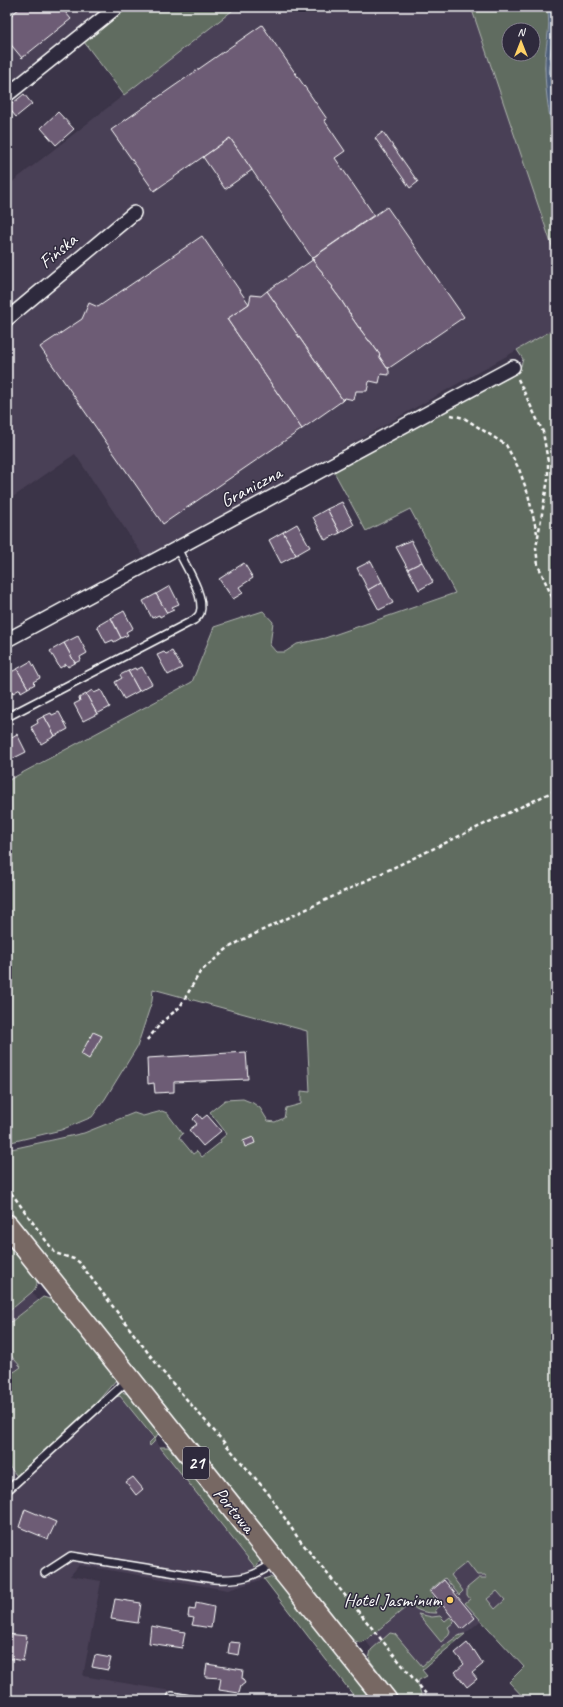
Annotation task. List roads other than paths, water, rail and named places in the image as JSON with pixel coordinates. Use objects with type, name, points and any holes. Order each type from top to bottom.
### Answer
[{"type":"main road","name":"Portowa","points":[[7,1225],[386,1700]]},
{"type":"street","points":[[7,95],[117,7]]},
{"type":"street","name":"Fińska","points":[[7,319],[134,213]]},
{"type":"street","name":"Graniczna","points":[[7,640],[513,367]]},
{"type":"lane","points":[[7,717],[187,624],[198,616],[201,607],[200,596],[177,548]]},
{"type":"lane","points":[[10,1488],[129,1379]]},
{"type":"lane","points":[[45,1573],[71,1556],[214,1579],[246,1577],[258,1574],[276,1562]]},
{"type":"lane","points":[[172,1696],[194,1700]]},
{"type":"water","points":[[547,7],[556,7],[556,150],[545,78],[545,60],[549,23]]},
{"type":"place","name":"Hotel Jasminum","points":[[450,1600]]}]
